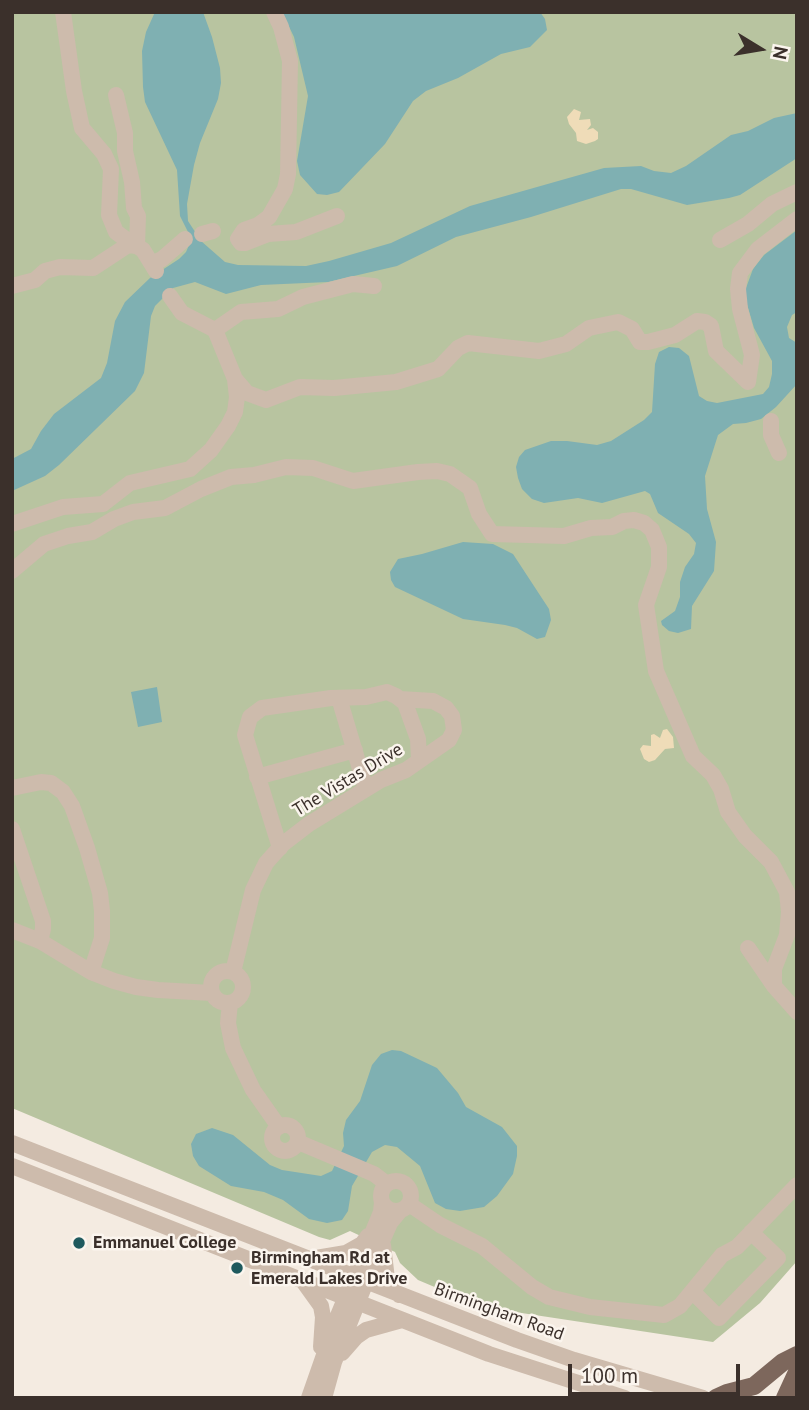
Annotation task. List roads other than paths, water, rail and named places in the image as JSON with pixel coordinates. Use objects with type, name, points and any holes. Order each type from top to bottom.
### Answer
[{"type":"main road","points":[[716,1398],[727,1392],[754,1386],[783,1362],[797,1355]]},
{"type":"main road","points":[[785,1398],[797,1371]]},
{"type":"street","points":[[63,12],[82,128],[104,154],[111,169],[109,215],[116,232],[147,255],[154,267],[185,239]]},
{"type":"street","points":[[274,12],[290,61],[288,174],[285,189],[269,217],[244,230],[237,239],[245,243],[268,234],[296,232],[337,216]]},
{"type":"street","points":[[116,95],[125,133],[125,151],[134,208],[138,216],[136,246]]},
{"type":"street","points":[[720,240],[732,235],[784,197],[797,192]]},
{"type":"street","points":[[235,379],[247,393],[266,400],[300,387],[334,388],[396,382],[438,369],[458,348],[468,343],[526,350],[554,349],[589,328],[618,322],[632,329],[640,342],[648,342],[675,335],[697,321],[711,326],[716,351],[752,389],[752,355],[740,309],[740,273],[758,248],[797,219]]},
{"type":"street","points":[[12,286],[35,280],[52,269],[93,268],[118,250],[136,246]]},
{"type":"street","points":[[215,330],[241,312],[278,309],[303,297],[353,284],[374,286]]},
{"type":"street","points":[[12,524],[63,507],[103,504],[130,483],[190,469],[206,455],[228,426],[235,412],[235,379],[215,330],[181,313],[170,296]]},
{"type":"street","points":[[771,421],[771,435],[779,453]]},
{"type":"street","points":[[12,571],[44,544],[68,536],[92,533],[114,519],[133,512],[165,508],[231,477],[254,475],[286,467],[313,468],[353,481],[418,472],[436,471],[450,474],[470,488],[479,514],[492,534],[564,536],[591,528],[612,527],[624,521],[644,523],[652,530],[659,547],[659,566],[646,605],[656,671],[693,757],[713,775],[721,789],[728,813],[745,836],[771,862],[787,892],[787,934],[774,968],[774,986]]},
{"type":"street","name":"The Vistas Drive","points":[[233,972],[253,890],[266,863],[279,848],[309,824],[366,789],[406,770],[419,759],[418,739],[405,703],[387,692],[366,697],[262,708],[250,718],[245,734],[279,848]]},
{"type":"street","points":[[339,698],[366,789]]},
{"type":"street","points":[[400,699],[433,701],[446,708],[452,716],[454,730],[449,740],[419,759]]},
{"type":"street","points":[[257,778],[355,750]]},
{"type":"street","points":[[12,788],[41,782],[51,783],[63,792],[72,806],[100,893],[102,938],[91,972]]},
{"type":"street","points":[[12,829],[43,921],[44,929],[40,941]]},
{"type":"street","points":[[12,929],[40,941],[91,972],[136,987],[212,993]]},
{"type":"street","points":[[748,948],[774,986],[797,1012]]},
{"type":"street","points":[[233,972],[241,979],[243,989],[239,998],[230,1003],[219,1001],[212,993],[212,982],[218,974],[233,972]]},
{"type":"street","points":[[230,1003],[228,1023],[233,1048],[253,1090],[279,1127],[287,1125],[295,1129],[298,1142],[381,1179],[404,1183],[411,1193],[404,1208],[390,1223],[378,1235],[356,1249],[340,1255],[307,1259]]},
{"type":"street","name":"Birmingham Road","points":[[12,1143],[400,1296],[574,1360],[703,1398]]},
{"type":"street","points":[[12,1166],[523,1366],[625,1398]]},
{"type":"street","points":[[309,1398],[327,1363],[378,1235],[382,1202],[381,1179]]},
{"type":"street","points":[[382,1202],[389,1210],[404,1208],[482,1246],[531,1287],[563,1301],[611,1310],[664,1315],[680,1306],[722,1255],[737,1247],[797,1185]]},
{"type":"street","points":[[693,1292],[719,1318],[778,1258],[751,1232]]},
{"type":"street","points":[[378,1235],[387,1279],[400,1296]]},
{"type":"street","points":[[303,1281],[321,1306],[323,1317],[327,1363],[324,1398]]},
{"type":"street","points":[[327,1363],[366,1331],[402,1320]]},
{"type":"water","points":[[155,12],[203,12],[212,37],[221,83],[218,99],[194,165],[187,204],[188,221],[201,241],[225,262],[238,265],[306,266],[329,261],[391,243],[470,206],[604,168],[641,166],[671,173],[686,166],[731,135],[748,131],[774,118],[797,113],[797,158],[740,195],[729,198],[687,205],[631,189],[621,189],[456,237],[397,266],[328,282],[261,285],[226,294],[195,282],[173,288],[155,306],[151,316],[144,373],[135,391],[59,465],[45,476],[12,491],[12,459],[31,449],[54,414],[101,378],[107,363],[115,321],[125,302],[150,278],[179,259],[189,245],[189,234],[180,216],[177,170],[145,102],[142,51],[146,32]]},
{"type":"water","points":[[282,12],[540,12],[545,19],[547,30],[530,47],[501,54],[458,78],[426,91],[413,101],[385,144],[339,192],[327,195],[317,194],[300,175],[297,161],[308,96],[294,37]]},
{"type":"water","points":[[797,230],[797,312],[792,315],[787,327],[789,338],[797,343],[797,384],[761,419],[733,424],[718,435],[705,476],[707,509],[716,542],[714,571],[692,606],[691,629],[678,633],[669,631],[661,621],[675,611],[685,567],[694,554],[696,543],[689,534],[658,513],[650,494],[645,491],[602,503],[578,498],[544,503],[532,499],[522,489],[518,478],[516,467],[519,457],[525,450],[551,441],[597,445],[611,441],[644,420],[652,412],[655,364],[659,352],[669,347],[679,348],[689,356],[699,396],[707,401],[717,403],[763,394],[769,387],[772,361],[754,328],[746,301],[746,288],[753,269],[764,255]]},
{"type":"water","points":[[463,542],[493,544],[513,554],[549,609],[551,620],[545,637],[537,639],[517,628],[463,619],[395,587],[390,572],[398,559]]},
{"type":"water","points":[[157,687],[162,722],[138,727],[131,692]]},
{"type":"water","points":[[392,1050],[401,1051],[437,1068],[466,1107],[502,1127],[517,1146],[513,1174],[497,1196],[484,1207],[460,1211],[446,1209],[435,1203],[420,1166],[397,1147],[385,1145],[372,1152],[352,1186],[348,1211],[342,1220],[327,1223],[309,1219],[283,1200],[264,1192],[231,1186],[199,1166],[193,1156],[191,1144],[196,1134],[212,1128],[233,1135],[270,1165],[282,1170],[321,1176],[332,1171],[344,1146],[346,1120],[360,1101],[372,1065],[381,1054]]},
{"type":"place","name":"Emmanuel College","points":[[79,1243]]},
{"type":"place","name":"Birmingham Rd at Emerald Lakes Drive","points":[[237,1268]]}]
